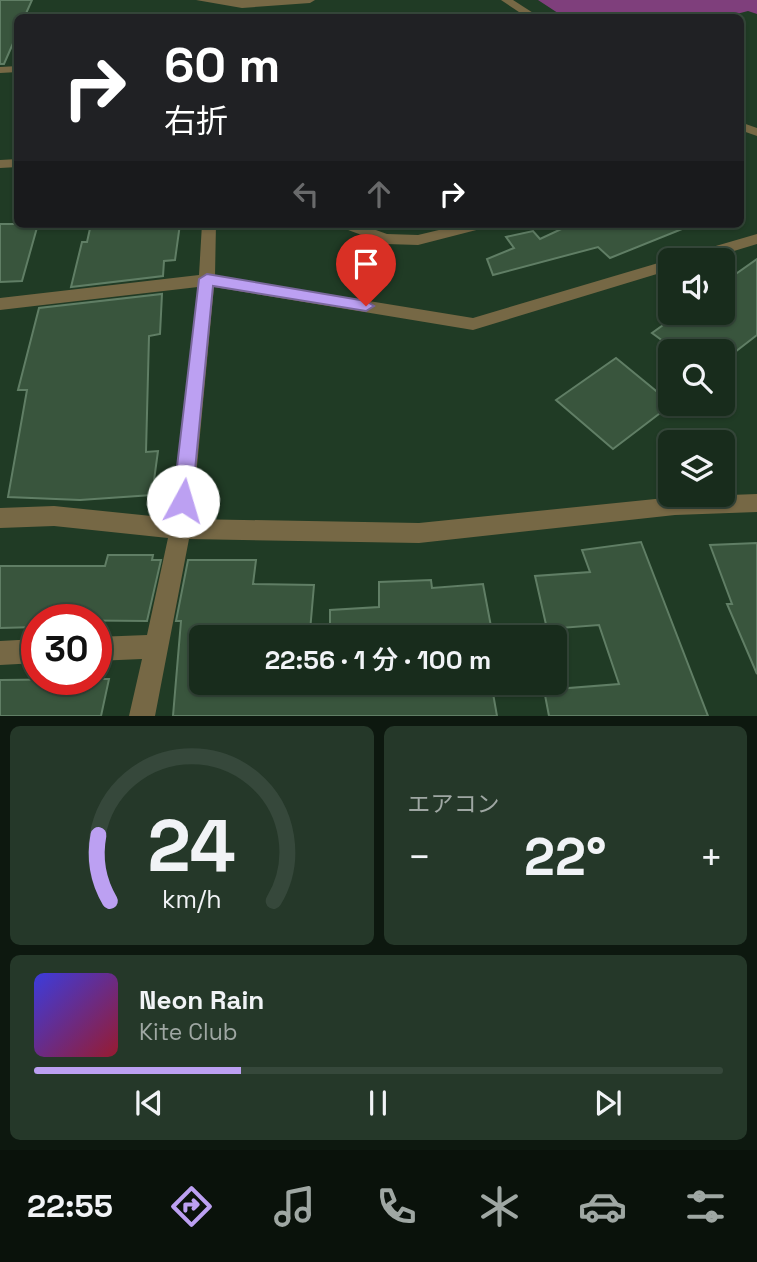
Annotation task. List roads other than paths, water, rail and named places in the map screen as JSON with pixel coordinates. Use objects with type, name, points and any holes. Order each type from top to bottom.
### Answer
[{"type":"street","points":[[201,0],[220,5],[310,0]]},
{"type":"street","points":[[506,0],[529,14]]},
{"type":"street","points":[[220,5],[220,14]]},
{"type":"street","points":[[142,716],[180,529],[207,279],[209,228]]},
{"type":"street","points":[[356,228],[386,239],[418,240],[467,228]]},
{"type":"street","points":[[727,248],[757,239]]},
{"type":"street","points":[[0,304],[207,279],[472,324],[658,269]]},
{"type":"street","points":[[0,517],[54,516],[180,529],[419,533],[675,506],[757,503]]},
{"type":"street","points":[[112,648],[156,646]]},
{"type":"street","points":[[0,653],[21,652]]}]
